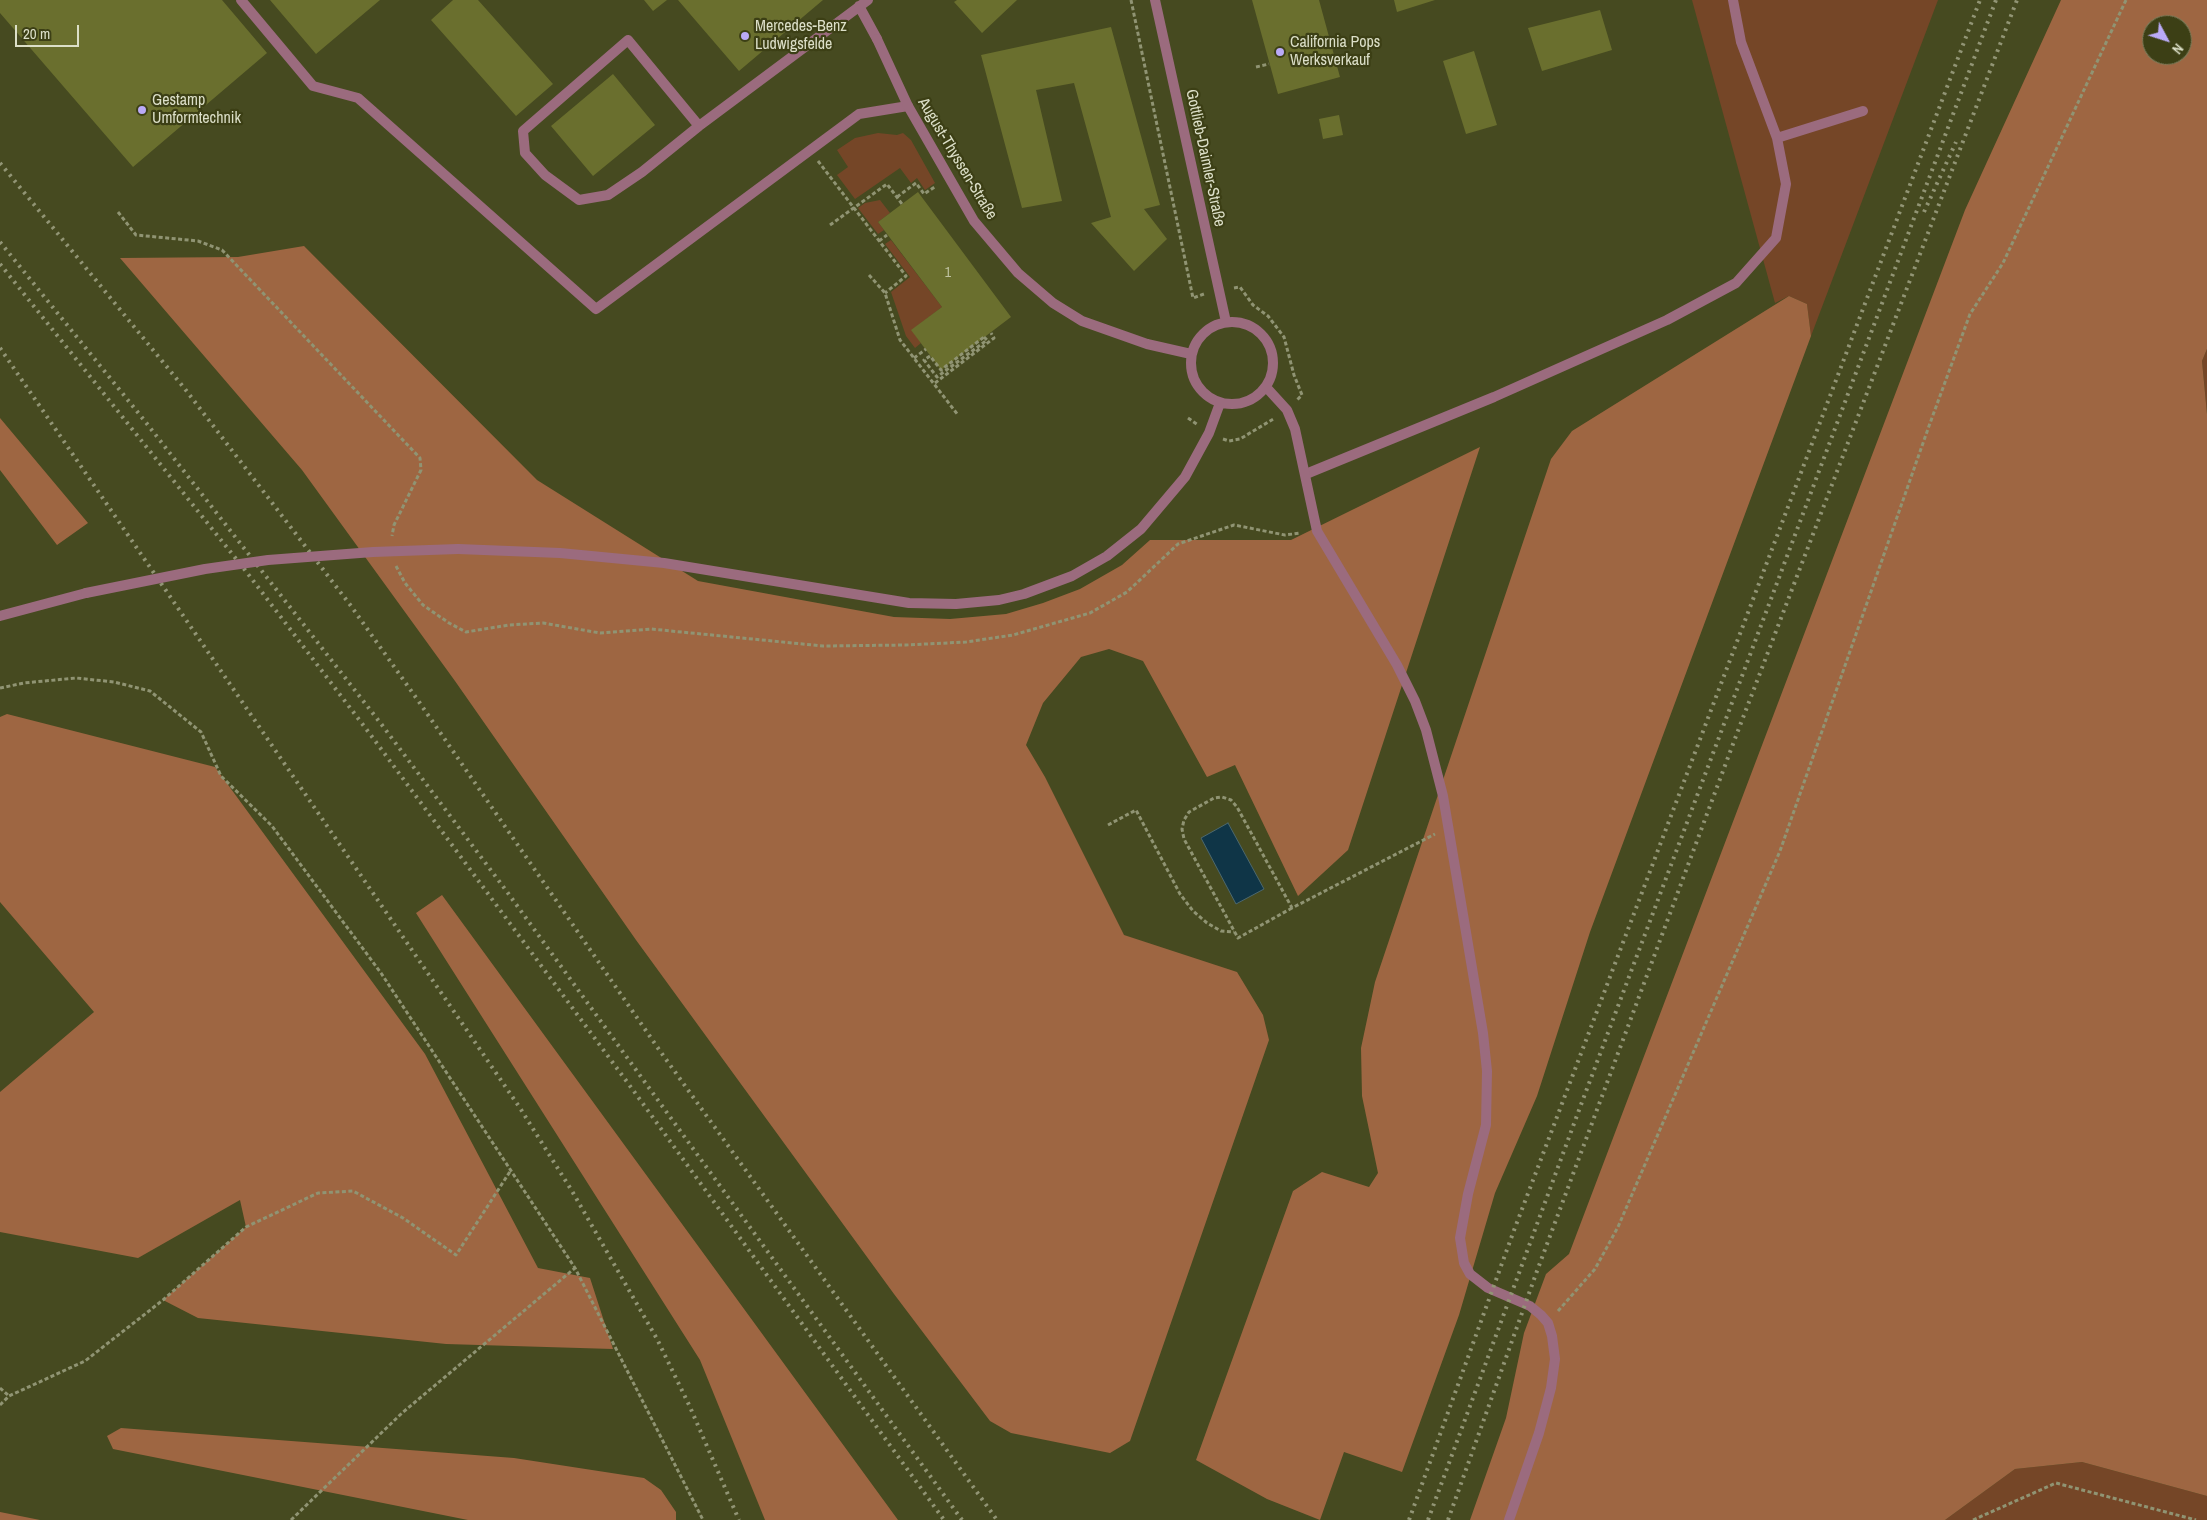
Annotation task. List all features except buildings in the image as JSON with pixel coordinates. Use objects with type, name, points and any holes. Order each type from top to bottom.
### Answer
[{"type":"street","points":[[241,0],[313,86],[358,98],[596,309],[859,114],[908,106]]},
{"type":"street","name":"Gottlieb-Daimler-Straße","points":[[1155,0],[1226,322]]},
{"type":"street","points":[[1306,474],[1494,397],[1667,320],[1736,283],[1776,238],[1786,184],[1777,138],[1741,42],[1733,0]]},
{"type":"street","points":[[699,126],[628,40],[523,131],[525,153],[544,175],[579,200],[608,195],[642,172],[699,126],[863,3]]},
{"type":"street","name":"August-Thyssen-Straße","points":[[863,3],[877,39],[908,106],[980,228],[1018,273],[1053,303],[1082,321],[1108,332],[1147,344],[1191,354]]},
{"type":"street","points":[[1777,138],[1863,111]]},
{"type":"street","points":[[1226,322],[1239,322],[1251,326],[1262,334],[1269,345],[1272,355],[1273,366],[1266,387],[1246,403],[1220,404],[1208,398],[1199,390],[1193,379],[1190,367],[1191,354],[1195,342],[1214,326],[1226,322]]},
{"type":"street","points":[[1266,387],[1287,410],[1295,429],[1317,531],[1397,665],[1415,701],[1435,761],[1449,826],[1484,1033],[1487,1071],[1486,1125],[1468,1194],[1460,1238],[1464,1264],[1470,1274],[1484,1285],[1530,1306],[1548,1323],[1555,1359],[1551,1388],[1539,1433],[1508,1520]]},
{"type":"street","points":[[0,616],[86,593],[197,570],[268,560],[373,552],[458,549],[560,553],[664,563],[909,603],[956,604],[999,600],[1024,594],[1072,576],[1124,543],[1141,529],[1185,477],[1209,433],[1220,404]]},
{"type":"path","points":[[1131,0],[1193,298]]},
{"type":"path","points":[[1548,1323],[1595,1269],[1618,1227],[1780,851],[1970,314],[2003,263],[2126,0]]},
{"type":"path","points":[[1256,67],[1269,64]]},
{"type":"path","points":[[810,150],[906,276],[885,293]]},
{"type":"path","points":[[897,197],[916,183],[924,194],[949,176]]},
{"type":"path","points":[[830,225],[887,184],[902,204]]},
{"type":"path","points":[[118,212],[136,235],[198,241],[222,250],[420,458],[421,470],[394,525],[391,544]]},
{"type":"path","points":[[879,241],[887,235]]},
{"type":"path","points":[[869,275],[885,293],[900,340],[958,415]]},
{"type":"path","points":[[1188,418],[1209,433],[1229,441],[1240,439],[1287,410],[1302,395],[1294,375],[1284,337],[1268,316],[1253,304],[1240,287],[1218,289]]},
{"type":"path","points":[[934,384],[994,338],[991,332]]},
{"type":"path","points":[[984,337],[987,340],[937,377],[924,360],[930,356],[941,370],[984,337]]},
{"type":"path","points":[[914,358],[926,349]]},
{"type":"path","points":[[395,563],[405,583],[423,604],[449,623],[466,632],[510,625],[543,624],[600,633],[651,629],[823,646],[906,645],[966,642],[1013,635],[1090,613],[1127,592],[1178,544],[1234,525],[1285,535],[1317,531]]},
{"type":"path","points":[[0,688],[24,683],[76,678],[114,682],[150,691],[201,732],[221,776],[272,826],[382,973],[575,1268],[703,1520]]},
{"type":"path","points":[[1292,908],[1237,807],[1231,800],[1222,797],[1214,798],[1189,812],[1184,820],[1182,829],[1184,839],[1238,938],[1449,826]]},
{"type":"path","points":[[1108,825],[1136,810],[1180,894],[1193,911],[1207,923],[1221,931],[1235,932]]},
{"type":"path","points":[[0,1405],[10,1396],[85,1361],[163,1300],[246,1227],[318,1193],[353,1191],[402,1218],[456,1256],[511,1170]]},
{"type":"path","points":[[291,1520],[402,1413],[575,1268]]},
{"type":"path","points":[[0,1388],[10,1396]]},
{"type":"path","points":[[1973,1520],[2056,1483],[2196,1520]]},
{"type":"shaded area","points":[[1692,0],[1938,0],[1811,336],[1807,304],[1789,296],[1775,303]]},
{"type":"shaded area","points":[[2061,0],[2207,0],[2207,349],[2202,361],[2207,414],[2207,1496],[2082,1462],[2015,1469],[1945,1520],[1470,1520],[1506,1418],[1524,1333],[1546,1274],[1569,1254],[1965,210]]},
{"type":"shaded area","points":[[878,133],[897,135],[903,133],[911,140],[935,183],[925,190],[917,178],[911,183],[900,168],[855,199],[837,175],[848,167],[837,150],[855,138]]},
{"type":"shaded area","points":[[880,200],[890,213],[878,222],[884,230],[878,234],[858,208],[865,203]]},
{"type":"shaded area","points":[[891,240],[942,307],[912,330],[921,343],[915,348],[906,336],[891,292],[910,277],[885,244]]},
{"type":"shaded area","points":[[304,246],[537,480],[698,581],[894,617],[950,619],[1006,614],[1043,603],[1080,589],[1122,565],[1150,540],[1291,540],[1480,447],[1348,850],[1298,896],[1235,765],[1207,777],[1143,661],[1109,649],[1081,657],[1043,703],[1026,745],[1045,777],[1124,935],[1237,972],[1263,1015],[1269,1040],[1130,1441],[1110,1453],[1011,1433],[990,1421],[894,1294],[636,940],[455,681],[302,470],[120,258],[238,257]]},
{"type":"shaded area","points":[[1789,296],[1807,304],[1811,336],[1590,932],[1537,1096],[1495,1193],[1459,1315],[1402,1472],[1344,1452],[1320,1520],[1267,1499],[1196,1460],[1293,1191],[1322,1172],[1369,1187],[1378,1173],[1362,1096],[1361,1048],[1375,982],[1551,459],[1572,431]]},
{"type":"shaded area","points":[[2207,349],[2207,414],[2202,361]]},
{"type":"shaded area","points":[[0,418],[88,523],[57,545],[0,470]]},
{"type":"shaded area","points":[[7,714],[215,767],[425,1054],[538,1268],[590,1278],[613,1349],[446,1344],[198,1318],[163,1300],[246,1227],[240,1200],[138,1258],[0,1232],[0,1092],[94,1012],[0,902],[0,717]]},
{"type":"shaded area","points":[[442,895],[898,1520],[765,1520],[700,1360],[416,913]]},
{"type":"shaded area","points":[[121,1428],[514,1458],[644,1478],[661,1490],[676,1512],[676,1520],[468,1520],[113,1449],[107,1436]]},
{"type":"shaded area","points":[[2082,1462],[2207,1496],[2207,1520],[1945,1520],[2015,1469]]},
{"type":"shaded area","points":[[0,1512],[40,1520],[0,1520]]},
{"type":"water","points":[[1228,823],[1264,889],[1236,904],[1201,838]]},
{"type":"railway","points":[[1409,1520],[1513,1233],[1980,0]]},
{"type":"railway","points":[[1428,1520],[1582,1102],[1996,0]]},
{"type":"railway","points":[[1448,1520],[1537,1271],[1736,736],[2017,0]]},
{"type":"railway","points":[[1924,212],[1956,142]]},
{"type":"railway","points":[[0,163],[185,389],[351,606],[660,1051],[997,1520]]},
{"type":"railway","points":[[0,242],[144,420],[382,725],[505,889],[962,1520]]},
{"type":"railway","points":[[0,264],[245,570],[370,734],[633,1090],[944,1520]]},
{"type":"railway","points":[[0,348],[520,1108],[572,1191],[657,1339],[690,1407],[739,1520]]},
{"type":"place","name":"Mercedes-Benz Ludwigsfelde","points":[[745,36]]},
{"type":"place","name":"California Pops Werksverkauf","points":[[1280,52]]},
{"type":"place","name":"Gestamp Umformtechnik","points":[[142,110]]}]
